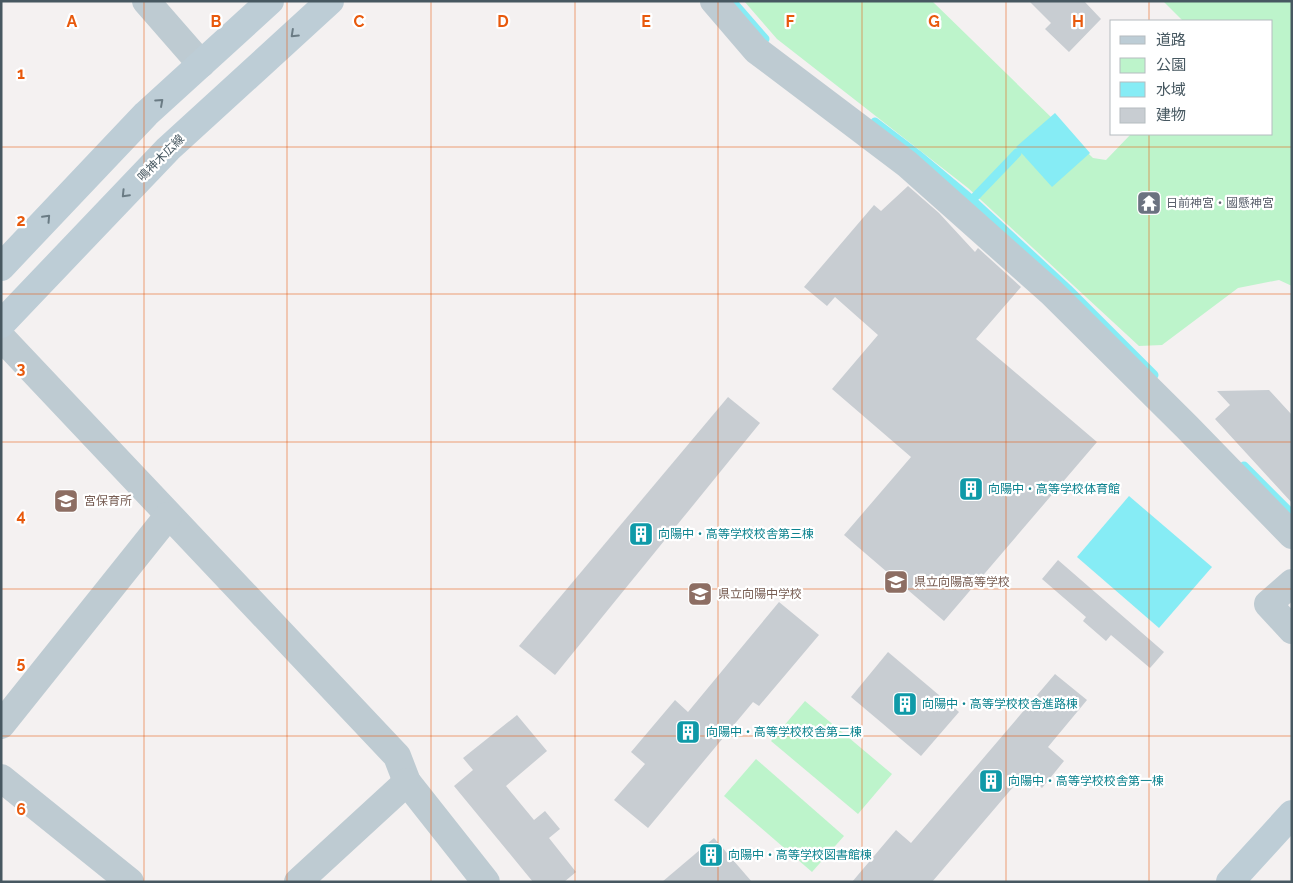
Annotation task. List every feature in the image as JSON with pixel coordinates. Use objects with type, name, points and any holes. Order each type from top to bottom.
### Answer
[{"type":"main road","points":[[1,266],[146,114],[270,1]]},
{"type":"main road","name":"鳴神木広線","points":[[1,324],[168,149],[330,1]]},
{"type":"main road","points":[[1230,882],[1292,814]]},
{"type":"street","points":[[146,1],[201,64]]},
{"type":"street","points":[[714,1],[756,50],[907,164],[1052,293],[1292,535]]},
{"type":"street","points":[[1,337],[168,516],[397,756],[407,782],[486,882]]},
{"type":"street","points":[[1,725],[168,516]]},
{"type":"street","points":[[1292,582],[1268,604],[1292,630]]},
{"type":"street","points":[[1,778],[130,882]]},
{"type":"street","points":[[298,882],[407,782]]},
{"type":"green space","name":"日前神宮・國懸神宮","points":[[744,1],[932,1],[1093,158],[1106,160],[1130,135],[1273,135],[1273,20],[1182,20],[1163,1],[1292,1],[1292,286],[1279,280],[1238,288],[1162,345],[1139,346],[968,188],[777,39]]},
{"type":"green space","points":[[805,701],[892,774],[858,814],[771,741]]},
{"type":"green space","points":[[756,759],[844,836],[812,872],[724,796]]},
{"type":"water","points":[[1055,113],[1090,153],[1052,187],[1016,147]]},
{"type":"water","points":[[1129,496],[1212,567],[1159,628],[1077,557]]},
{"type":"building","points":[[1029,1],[1084,1],[1101,19],[1069,52],[1045,29],[1051,23]]},
{"type":"building","points":[[908,186],[939,213],[975,252],[978,248],[1021,287],[976,339],[1097,442],[944,621],[844,535],[911,457],[832,389],[878,335],[835,297],[827,306],[804,287],[874,205],[881,211]]},
{"type":"building","points":[[1269,390],[1292,415],[1292,503],[1215,419],[1230,405],[1217,391]]},
{"type":"building","name":"向陽中・高等学校校舎第三棟","points":[[728,397],[760,423],[555,675],[519,646]]},
{"type":"building","points":[[1058,560],[1164,652],[1150,668],[1111,635],[1106,641],[1083,621],[1086,617],[1042,579]]},
{"type":"building","name":"向陽中・高等学校校舎第二棟","points":[[779,602],[819,635],[759,706],[753,702],[648,828],[614,800],[645,764],[631,752],[675,700],[688,712]]},
{"type":"building","name":"向陽中・高等学校校舎進路棟","points":[[888,652],[959,712],[921,756],[851,697]]},
{"type":"building","name":"向陽中・高等学校校舎第一棟","points":[[1055,674],[1087,700],[1048,747],[1064,761],[1042,788],[1025,773],[932,882],[852,882],[896,830],[911,843]]},
{"type":"building","points":[[517,715],[547,751],[506,786],[534,820],[545,811],[560,829],[549,838],[576,872],[564,882],[533,882],[454,786],[473,770],[463,758]]},
{"type":"building","name":"向陽中・高等学校図書館棟","points":[[714,838],[752,882],[662,882]]},
{"type":"waterway","points":[[732,1],[765,39]]},
{"type":"waterway","points":[[875,122],[972,200]]},
{"type":"waterway","points":[[1017,153],[972,200],[1068,289],[1154,375]]},
{"type":"waterway","points":[[1244,466],[1292,514]]},
{"type":"place","name":"日前神宮・國懸神宮","points":[[1149,203]]},
{"type":"place","name":"向陽中・高等学校体育館","points":[[971,489]]},
{"type":"place","name":"宮保育所","points":[[66,501]]},
{"type":"place","name":"向陽中・高等学校校舎第三棟","points":[[641,534]]},
{"type":"place","name":"県立向陽高等学校","points":[[896,582]]},
{"type":"place","name":"県立向陽中学校","points":[[700,594]]},
{"type":"place","name":"向陽中・高等学校校舎進路棟","points":[[905,704]]},
{"type":"place","name":"向陽中・高等学校校舎第二棟","points":[[688,732]]},
{"type":"place","name":"向陽中・高等学校校舎第一棟","points":[[991,781]]},
{"type":"place","name":"向陽中・高等学校図書館棟","points":[[711,855]]}]
